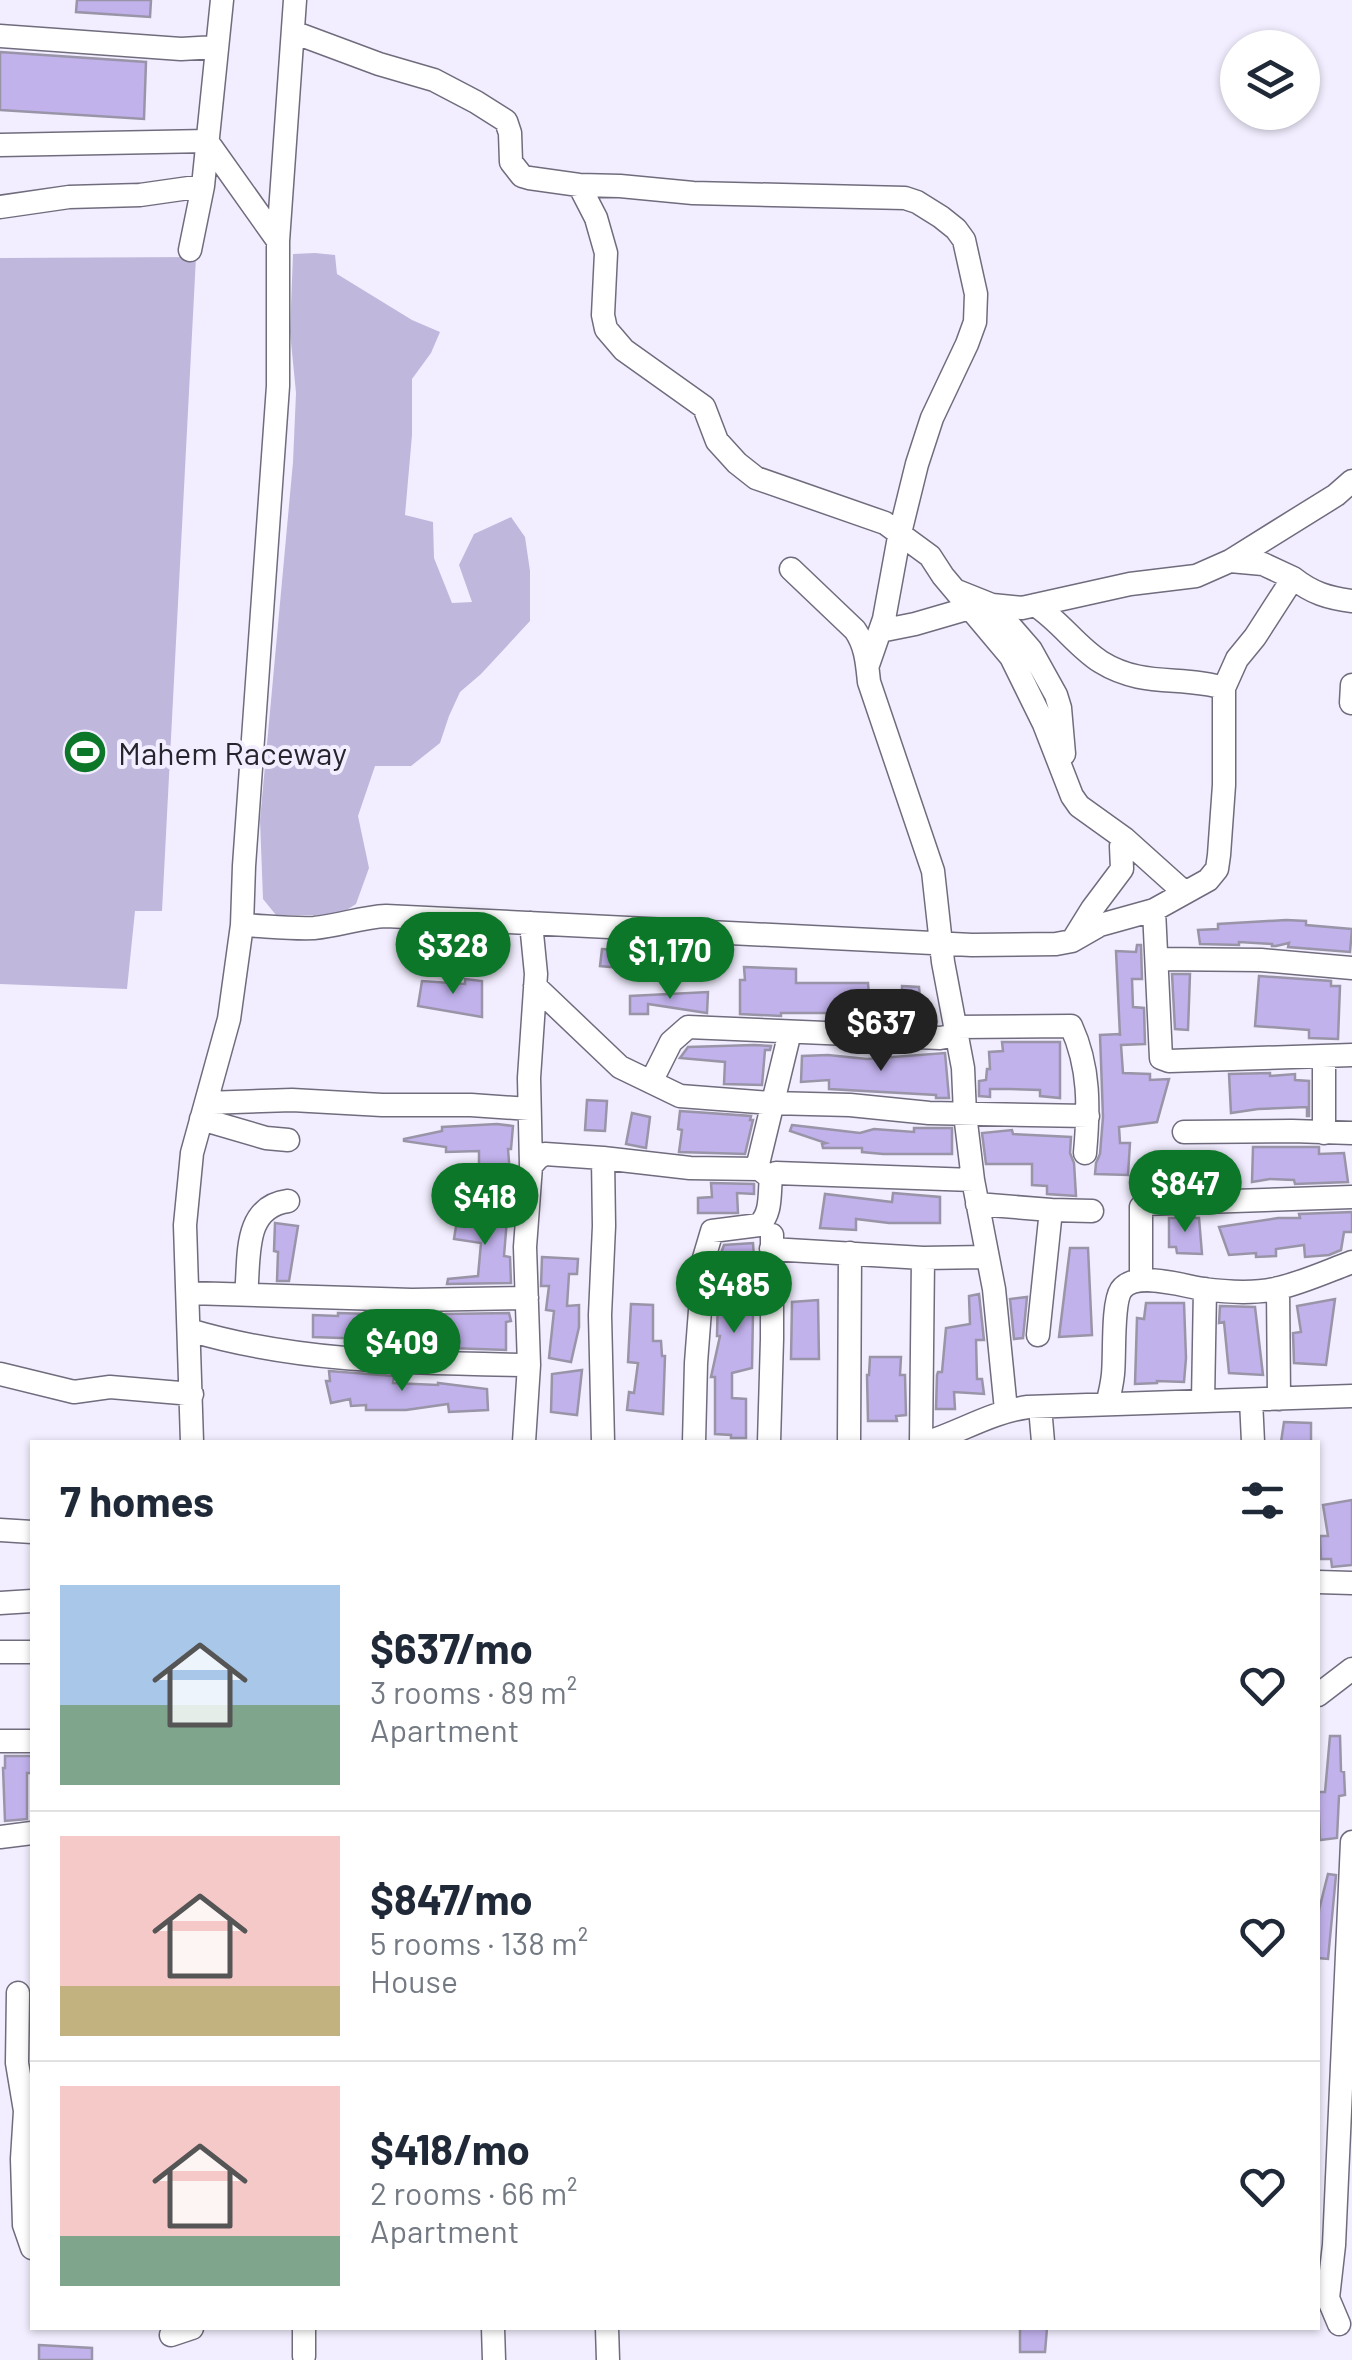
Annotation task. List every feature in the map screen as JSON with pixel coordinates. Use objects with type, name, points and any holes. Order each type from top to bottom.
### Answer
[{"type":"street","points":[[190,250],[203,186],[222,0]]},
{"type":"street","points":[[192,1440],[186,1225],[192,1153],[229,1019],[242,925],[278,386],[278,241],[295,0]]},
{"type":"street","points":[[293,32],[434,80],[476,102],[506,121],[510,162],[522,176],[579,185],[693,193],[905,198],[956,229],[964,240],[976,294],[975,322],[932,418],[917,464],[881,628],[868,665]]},
{"type":"street","points":[[0,36],[216,47]]},
{"type":"street","points":[[207,141],[278,241]]},
{"type":"street","points":[[0,145],[207,141]]},
{"type":"street","points":[[579,185],[596,218],[606,254],[606,329],[624,350],[704,408],[718,441],[756,478],[886,523],[930,556],[954,590],[981,607],[1017,668],[1079,806],[1125,838],[1184,892]]},
{"type":"street","points":[[0,207],[203,186]]},
{"type":"street","points":[[881,628],[981,607],[1022,608],[1130,584],[1196,576],[1230,562],[1352,480]]},
{"type":"street","points":[[1230,562],[1263,564],[1293,578],[1310,592],[1352,600]]},
{"type":"street","points":[[791,569],[862,640],[869,682],[930,854],[963,1068],[964,1114],[973,1180],[994,1289],[1006,1410]]},
{"type":"street","points":[[242,925],[311,928],[386,916],[972,945],[1072,941],[1100,925],[1154,910],[1204,884],[1217,869],[1224,785],[1224,688],[1237,659],[1293,578]]},
{"type":"street","points":[[1035,605],[1050,614],[1098,660],[1120,671],[1148,680],[1224,688]]},
{"type":"street","points":[[1072,941],[1122,869],[1121,846],[1125,838]]},
{"type":"street","points":[[1154,910],[1160,1058],[1352,1054]]},
{"type":"street","points":[[524,1440],[529,1366],[526,1248],[535,986],[531,923]]},
{"type":"street","points":[[1157,958],[1261,960],[1352,968]]},
{"type":"street","points":[[535,986],[620,1067],[680,1096],[850,1104],[930,1113],[1088,1116]]},
{"type":"street","points":[[651,1082],[670,1042],[688,1027],[940,1038],[957,1031],[1071,1026],[1086,1075],[1085,1152]]},
{"type":"street","points":[[769,1440],[772,1235],[766,1219],[765,1173],[771,1103],[790,1032]]},
{"type":"street","points":[[1324,1057],[1324,1133]]},
{"type":"street","points":[[204,1111],[292,1100],[529,1109]]},
{"type":"street","points":[[204,1111],[266,1138],[288,1140]]},
{"type":"street","points":[[1184,1132],[1352,1133]]},
{"type":"street","points":[[531,1166],[546,1154],[765,1173],[973,1180]]},
{"type":"street","points":[[603,1158],[603,1440]]},
{"type":"street","points":[[1140,1280],[1144,1204],[1352,1197]]},
{"type":"street","points":[[246,1295],[257,1217],[271,1205],[288,1200]]},
{"type":"street","points":[[977,1204],[1092,1210]]},
{"type":"street","points":[[1038,1335],[1051,1210]]},
{"type":"street","points":[[694,1440],[696,1363],[709,1235],[721,1228],[759,1226],[766,1219]]},
{"type":"street","points":[[771,1249],[923,1258],[986,1257]]},
{"type":"street","points":[[849,1440],[850,1253]]},
{"type":"street","points":[[923,1258],[924,1440]]},
{"type":"street","points":[[1107,1404],[1119,1294],[1124,1286],[1140,1280],[1256,1291],[1278,1288],[1352,1262]]},
{"type":"street","points":[[1278,1288],[1279,1399]]},
{"type":"street","points":[[1204,1289],[1204,1402]]},
{"type":"street","points":[[189,1293],[412,1300],[527,1298]]},
{"type":"street","points":[[189,1330],[230,1342],[315,1356],[529,1366]]},
{"type":"street","points":[[0,1374],[74,1392],[110,1387],[192,1394]]},
{"type":"street","points":[[931,1440],[959,1432],[981,1432],[1006,1410],[1352,1396]]},
{"type":"street","points":[[1251,1400],[1253,1440]]},
{"type":"street","points":[[1040,1407],[1043,1440]]},
{"type":"street","points":[[0,1530],[30,1532]]},
{"type":"street","points":[[1320,1582],[1352,1583]]},
{"type":"street","points":[[0,1602],[30,1601]]},
{"type":"street","points":[[0,1652],[30,1652]]},
{"type":"street","points":[[1320,1693],[1352,1669]]},
{"type":"street","points":[[0,1741],[30,1741]]},
{"type":"street","points":[[0,1837],[30,1833]]},
{"type":"street","points":[[1339,2324],[1328,2298],[1326,2247],[1346,2111],[1352,1842]]},
{"type":"street","points":[[17,1993],[17,2063],[25,2111],[24,2225],[30,2242]]},
{"type":"street","points":[[304,2330],[304,2356]]},
{"type":"street","points":[[493,2330],[494,2360]]},
{"type":"street","points":[[608,2330],[608,2360]]},
{"type":"shaded area","points":[[293,254],[335,255],[337,274],[412,320],[440,332],[431,353],[412,379],[405,515],[433,522],[434,558],[452,603],[472,602],[459,565],[474,534],[511,517],[525,537],[530,621],[460,692],[440,743],[411,766],[375,766],[358,816],[369,868],[356,904],[339,915],[276,915],[263,899],[260,820],[293,462]]},
{"type":"shaded area","name":"Mahem Raceway","points":[[196,257],[162,911],[135,911],[127,989],[0,984],[0,258]]},
{"type":"building","points":[[77,0],[151,0],[150,17],[76,12]]},
{"type":"building","points":[[0,52],[146,62],[144,119],[0,110]]},
{"type":"building","points":[[1286,920],[1352,929],[1350,952],[1288,947],[1289,943],[1200,944],[1198,930],[1218,929],[1218,924]]},
{"type":"building","points":[[1137,945],[1141,945],[1142,979],[1132,979],[1133,1007],[1144,1008],[1145,1044],[1121,1045],[1123,1073],[1150,1074],[1150,1080],[1169,1079],[1157,1122],[1119,1127],[1120,1143],[1130,1143],[1128,1175],[1095,1174],[1103,1117],[1100,1035],[1120,1034],[1116,951],[1136,952]]},
{"type":"building","points":[[602,949],[633,951],[632,969],[600,966]]},
{"type":"building","points":[[744,967],[796,969],[796,983],[868,983],[870,1009],[781,1016],[740,1014]]},
{"type":"building","points":[[1172,974],[1190,974],[1188,1030],[1175,1029]]},
{"type":"building","points":[[1259,976],[1331,981],[1331,986],[1340,986],[1338,1039],[1309,1038],[1309,1030],[1255,1026]]},
{"type":"building","points":[[465,979],[482,981],[482,1017],[418,1006],[422,981],[465,984]]},
{"type":"building","points":[[902,986],[919,987],[922,1020],[883,1021],[883,1006],[902,1006]]},
{"type":"building","points":[[708,992],[707,1013],[648,1004],[648,1014],[630,1014],[630,996]]},
{"type":"building","points":[[1002,1042],[1060,1042],[1060,1098],[1040,1096],[1040,1090],[1009,1089],[990,1089],[990,1097],[979,1096],[979,1081],[986,1080],[990,1069],[989,1052],[1003,1051]]},
{"type":"building","points":[[771,1046],[765,1050],[762,1085],[724,1084],[725,1062],[680,1058],[688,1047]]},
{"type":"building","points":[[945,1053],[949,1098],[829,1089],[829,1080],[801,1082],[802,1056],[867,1059]]},
{"type":"building","points":[[1229,1074],[1295,1074],[1295,1080],[1309,1081],[1309,1116],[1307,1107],[1231,1113]]},
{"type":"building","points":[[587,1100],[607,1101],[605,1131],[585,1130]]},
{"type":"building","points":[[680,1111],[751,1116],[745,1154],[679,1152]]},
{"type":"building","points":[[632,1113],[650,1117],[646,1148],[626,1144]]},
{"type":"building","points":[[792,1125],[860,1133],[874,1129],[914,1132],[914,1128],[952,1128],[952,1154],[883,1154],[862,1152],[862,1148],[823,1148],[826,1143],[790,1131]]},
{"type":"building","points":[[513,1126],[508,1149],[511,1187],[479,1191],[479,1151],[446,1152],[446,1147],[404,1141],[442,1131],[442,1127]]},
{"type":"building","points":[[1012,1130],[1013,1134],[1071,1137],[1076,1196],[1047,1194],[1047,1186],[1032,1185],[1032,1164],[986,1164],[982,1133]]},
{"type":"building","points":[[1253,1147],[1319,1147],[1319,1154],[1344,1153],[1348,1182],[1252,1182]]},
{"type":"building","points":[[711,1183],[754,1184],[754,1194],[737,1193],[738,1213],[698,1213],[698,1198],[712,1197]]},
{"type":"building","points":[[893,1193],[940,1197],[940,1223],[856,1219],[856,1230],[820,1228],[825,1194],[892,1202]]},
{"type":"building","points":[[467,1211],[507,1219],[504,1256],[510,1257],[511,1283],[447,1284],[448,1279],[478,1276],[481,1243],[454,1239],[458,1214]]},
{"type":"building","points":[[1352,1212],[1352,1232],[1344,1232],[1341,1250],[1329,1255],[1305,1257],[1304,1245],[1276,1249],[1276,1256],[1229,1255],[1219,1227],[1300,1218],[1299,1214]]},
{"type":"building","points":[[1169,1218],[1199,1218],[1202,1254],[1177,1253],[1176,1247],[1169,1247]]},
{"type":"building","points":[[275,1223],[298,1226],[289,1281],[277,1281]]},
{"type":"building","points":[[753,1243],[757,1301],[753,1314],[752,1368],[732,1373],[732,1398],[746,1399],[746,1438],[731,1438],[715,1434],[715,1377],[711,1377],[720,1336],[721,1253],[724,1245]]},
{"type":"building","points":[[1070,1248],[1088,1248],[1092,1335],[1059,1337]]},
{"type":"building","points":[[542,1257],[578,1259],[577,1274],[569,1274],[567,1306],[579,1305],[579,1327],[571,1362],[549,1358],[554,1311],[546,1310],[549,1286],[541,1286]]},
{"type":"building","points":[[979,1294],[984,1340],[976,1340],[977,1379],[982,1379],[984,1394],[954,1392],[955,1409],[936,1409],[937,1375],[942,1372],[946,1328],[970,1324],[969,1296]]},
{"type":"building","points":[[1027,1297],[1023,1338],[1014,1339],[1010,1299]]},
{"type":"building","points":[[1335,1299],[1326,1365],[1294,1363],[1293,1333],[1301,1332],[1297,1306]]},
{"type":"building","points":[[818,1300],[819,1359],[791,1359],[792,1302]]},
{"type":"building","points":[[1146,1303],[1184,1303],[1184,1382],[1135,1384],[1137,1318],[1144,1319]]},
{"type":"building","points":[[631,1304],[653,1305],[653,1341],[661,1341],[665,1356],[663,1414],[627,1410],[638,1363],[628,1362]]},
{"type":"building","points":[[1220,1306],[1255,1307],[1263,1375],[1229,1373],[1224,1322],[1219,1323]]},
{"type":"building","points":[[509,1313],[506,1350],[390,1346],[389,1330],[408,1332],[405,1315],[444,1314],[445,1319],[446,1314]]},
{"type":"building","points":[[371,1314],[369,1339],[313,1337],[313,1315]]},
{"type":"building","points":[[870,1357],[901,1357],[906,1415],[896,1416],[897,1421],[868,1421]]},
{"type":"building","points":[[582,1370],[577,1415],[551,1412],[552,1374]]},
{"type":"building","points":[[329,1371],[394,1376],[393,1383],[487,1389],[488,1410],[449,1412],[448,1404],[366,1410],[366,1405],[351,1406],[350,1399],[331,1403],[326,1381],[330,1381]]},
{"type":"building","points":[[1284,1422],[1311,1423],[1311,1440],[1281,1440]]},
{"type":"building","points":[[1352,1500],[1352,1565],[1332,1567],[1331,1559],[1321,1559],[1320,1536],[1328,1536],[1323,1505]]},
{"type":"building","points":[[1330,1736],[1340,1736],[1345,1795],[1339,1796],[1337,1838],[1320,1840],[1320,1792],[1325,1792]]},
{"type":"building","points":[[5,1756],[30,1756],[27,1819],[5,1821]]},
{"type":"building","points":[[1328,1874],[1336,1875],[1328,1959],[1320,1958],[1320,1906]]},
{"type":"building","points":[[1020,2330],[1047,2330],[1045,2352],[1020,2352]]},
{"type":"building","points":[[39,2345],[92,2348],[92,2360],[39,2360]]},
{"type":"place","name":"Mahem Raceway","points":[[85,752]]}]
